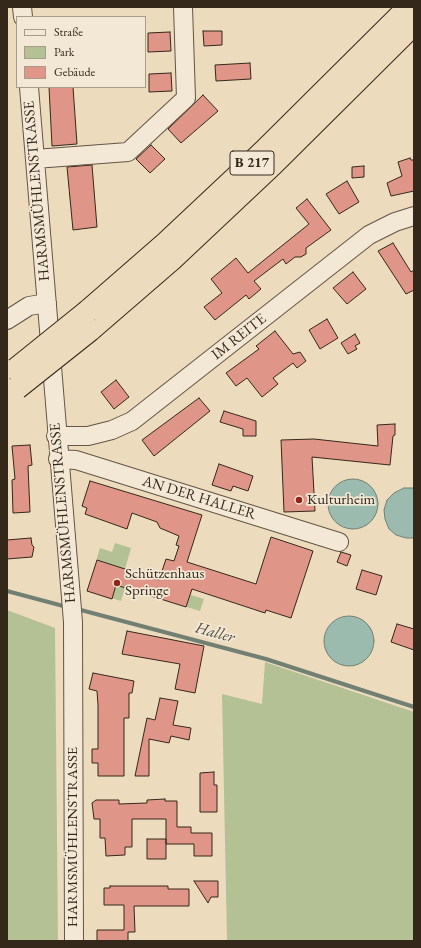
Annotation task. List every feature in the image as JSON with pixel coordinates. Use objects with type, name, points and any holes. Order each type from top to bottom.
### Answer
[{"type":"highway","name":"B 217","points":[[89,320],[166,243],[264,151],[409,7]]},
{"type":"highway","name":"B 217","points":[[12,382],[89,320],[171,260],[273,164],[414,24]]},
{"type":"street","points":[[35,159],[128,152],[186,98],[183,7]]},
{"type":"street","name":"HARMSMÜHLENSTRASSE","points":[[29,88],[47,303],[56,436],[73,622],[74,941]]},
{"type":"street","name":"IM REITE","points":[[56,436],[88,436],[112,430],[132,421],[369,235],[395,222],[414,216]]},
{"type":"street","points":[[7,320],[29,306],[47,303]]},
{"type":"street","name":"AN DER HALLER","points":[[58,459],[76,460],[339,542]]},
{"type":"green space","points":[[115,543],[131,548],[125,569],[138,573],[139,570],[151,573],[149,582],[204,599],[200,611],[125,588],[121,601],[102,595],[111,566],[96,561],[100,548],[112,552]]},
{"type":"green space","points":[[7,610],[55,628],[58,941],[7,941]]},
{"type":"green space","points":[[265,662],[414,712],[414,941],[227,941],[222,694],[262,704]]},
{"type":"shaded area","points":[[348,479],[358,479],[371,486],[378,499],[378,509],[371,522],[358,529],[348,529],[339,525],[332,518],[328,509],[328,499],[332,490],[339,483]]},
{"type":"shaded area","points":[[404,488],[414,488],[414,538],[406,538],[396,535],[389,529],[385,519],[384,510],[387,500],[394,493]]},
{"type":"shaded area","points":[[354,616],[359,617],[367,623],[373,631],[373,651],[367,659],[359,665],[344,666],[339,665],[331,659],[325,651],[324,636],[325,631],[331,623],[339,617]]},
{"type":"building","points":[[203,31],[222,31],[222,45],[204,46]]},
{"type":"building","points":[[170,32],[171,51],[148,52],[148,33]]},
{"type":"building","points":[[250,63],[251,79],[216,81],[215,65]]},
{"type":"building","points":[[171,73],[172,91],[149,92],[149,74]]},
{"type":"building","points":[[49,88],[73,88],[77,144],[52,146]]},
{"type":"building","points":[[203,95],[218,111],[181,143],[168,129]]},
{"type":"building","points":[[151,145],[165,159],[150,173],[136,159]]},
{"type":"building","points":[[410,158],[411,160],[414,160],[414,191],[391,196],[387,183],[402,176],[398,162]]},
{"type":"building","points":[[92,165],[97,227],[73,230],[67,167]]},
{"type":"building","points":[[364,166],[364,177],[352,178],[352,167]]},
{"type":"building","points":[[347,181],[359,202],[339,214],[326,194]]},
{"type":"building","points":[[307,199],[331,230],[306,248],[306,254],[301,257],[295,257],[286,264],[283,259],[254,281],[261,289],[249,299],[246,295],[215,320],[204,307],[222,293],[211,279],[236,258],[248,273],[309,224],[296,208]]},
{"type":"building","points":[[393,243],[411,272],[414,270],[414,290],[406,294],[378,251]]},
{"type":"building","points":[[353,272],[366,289],[347,304],[333,288]]},
{"type":"building","points":[[327,319],[338,338],[320,349],[309,330]]},
{"type":"building","points":[[275,331],[293,354],[300,352],[306,361],[297,368],[293,363],[273,378],[278,384],[262,397],[247,378],[236,386],[226,373],[259,349],[256,346]]},
{"type":"building","points":[[355,334],[360,343],[355,346],[357,349],[348,354],[341,343]]},
{"type":"building","points":[[116,380],[129,397],[114,409],[101,392]]},
{"type":"building","points":[[199,398],[210,411],[154,456],[142,440]]},
{"type":"building","points":[[224,411],[256,421],[256,436],[243,436],[243,429],[220,422]]},
{"type":"building","points":[[395,424],[395,435],[393,436],[390,465],[312,457],[315,511],[284,512],[281,440],[314,439],[378,446],[377,425]]},
{"type":"building","points":[[30,445],[32,465],[28,466],[30,512],[13,513],[12,480],[15,479],[12,446]]},
{"type":"building","points":[[219,464],[253,476],[248,491],[233,486],[231,491],[212,485]]},
{"type":"building","points":[[90,481],[202,515],[187,562],[256,584],[271,537],[313,551],[291,618],[266,610],[265,613],[192,589],[186,607],[116,585],[112,599],[87,591],[97,560],[159,580],[166,559],[174,561],[179,546],[176,545],[179,536],[160,528],[157,522],[132,513],[127,529],[85,514],[87,508],[82,506]]},
{"type":"building","points":[[31,538],[32,545],[34,547],[32,557],[7,559],[7,540]]},
{"type":"building","points":[[341,552],[351,555],[347,566],[337,562]]},
{"type":"building","points":[[362,570],[382,576],[376,595],[356,589]]},
{"type":"building","points":[[397,624],[414,629],[414,650],[391,642]]},
{"type":"building","points":[[127,631],[204,646],[195,693],[175,689],[180,664],[122,654]]},
{"type":"building","points":[[93,673],[134,681],[132,693],[129,693],[129,718],[124,718],[124,776],[98,776],[98,763],[92,763],[92,749],[98,749],[97,691],[89,689]]},
{"type":"building","points":[[160,698],[178,701],[173,725],[191,728],[189,740],[171,736],[169,743],[149,739],[149,776],[135,776],[147,718],[155,720]]},
{"type":"building","points":[[214,772],[214,785],[217,785],[217,812],[200,812],[200,773]]},
{"type":"building","points":[[165,799],[165,801],[177,801],[177,827],[191,827],[191,833],[212,833],[212,856],[194,856],[194,844],[166,844],[166,819],[132,819],[132,847],[125,847],[125,855],[106,856],[105,838],[100,838],[100,819],[94,819],[92,803],[96,800],[119,800],[119,804],[147,803],[147,800]]},
{"type":"building","points":[[147,839],[166,839],[166,859],[147,859]]},
{"type":"building","points":[[194,881],[218,881],[218,897],[211,897],[208,903]]},
{"type":"building","points":[[110,886],[168,886],[168,889],[189,889],[189,906],[134,906],[135,932],[128,932],[128,941],[97,941],[97,930],[124,930],[124,905],[104,905],[104,888],[110,888]]},
{"type":"waterway","name":"Haller","points":[[7,591],[67,607]]},
{"type":"waterway","name":"Haller","points":[[77,609],[266,659],[414,707]]},
{"type":"place","name":"Kulturheim","points":[[299,500]]},
{"type":"place","name":"Schützenhaus Springe","points":[[117,583]]}]
